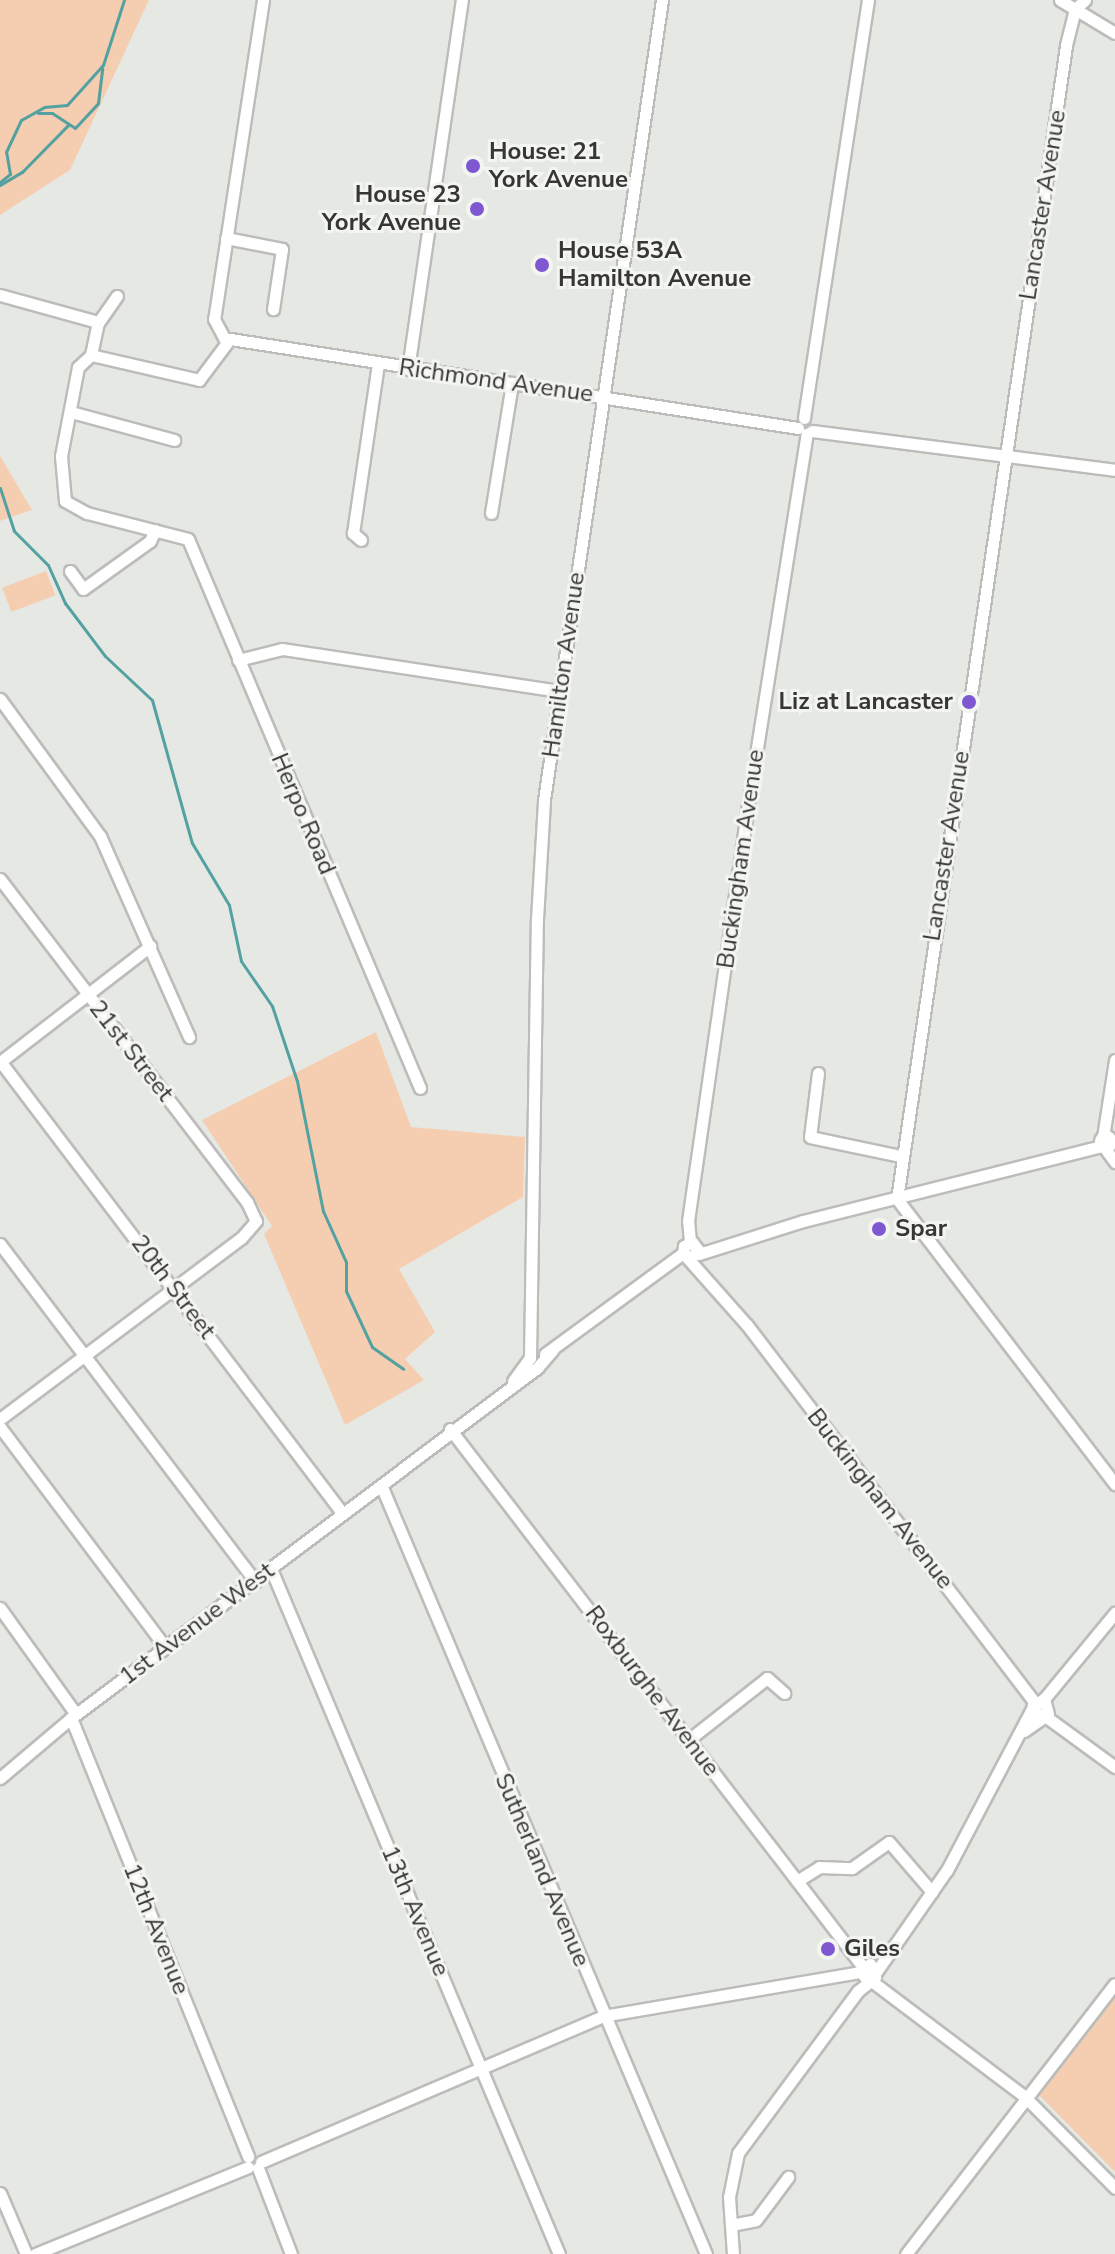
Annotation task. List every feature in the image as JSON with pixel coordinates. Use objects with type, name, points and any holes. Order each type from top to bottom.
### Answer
[{"type":"street","points":[[91,355],[199,380],[225,337],[214,319],[263,0]]},
{"type":"street","points":[[408,369],[462,0]]},
{"type":"street","name":"Hamilton Avenue","points":[[533,1361],[529,1335],[539,853],[559,691],[662,0]]},
{"type":"street","name":"Buckingham Avenue","points":[[868,0],[689,1219],[692,1250],[704,1273],[1042,1707]]},
{"type":"street","points":[[1060,0],[1115,33]]},
{"type":"street","points":[[1075,9],[1085,0]]},
{"type":"street","name":"Lancaster Avenue","points":[[897,1199],[1005,454],[1075,9]]},
{"type":"street","points":[[226,238],[282,249],[273,309]]},
{"type":"street","points":[[0,295],[98,323]]},
{"type":"street","points":[[70,571],[77,587],[84,589],[150,541],[155,530],[87,513],[65,501],[60,460],[79,366],[91,355],[98,323],[117,296]]},
{"type":"street","name":"Richmond Avenue","points":[[225,337],[408,369],[1115,470]]},
{"type":"street","points":[[361,540],[353,533],[378,364]]},
{"type":"street","points":[[491,513],[512,383]]},
{"type":"street","points":[[71,412],[174,440]]},
{"type":"street","name":"Herpo Road","points":[[155,530],[188,539],[420,1088]]},
{"type":"street","points":[[238,660],[282,649],[559,691]]},
{"type":"street","points":[[1,701],[100,836],[189,1037]]},
{"type":"street","name":"21st Street","points":[[0,879],[247,1202],[254,1225],[174,1287]]},
{"type":"street","points":[[0,1061],[150,946]]},
{"type":"street","points":[[1115,1060],[1106,1123],[1115,1162]]},
{"type":"street","name":"20th Street","points":[[0,1061],[343,1514]]},
{"type":"street","points":[[818,1073],[810,1137],[901,1156]]},
{"type":"street","name":"1st Avenue West","points":[[0,1778],[74,1716],[381,1485],[513,1381],[533,1361],[552,1351],[668,1261],[692,1250],[1109,1143]]},
{"type":"street","points":[[897,1199],[1115,1484]]},
{"type":"street","points":[[0,1244],[255,1581]]},
{"type":"street","points":[[0,1419],[174,1287]]},
{"type":"street","points":[[0,1427],[166,1648]]},
{"type":"street","name":"Roxburghe Avenue","points":[[450,1429],[868,1973],[888,1993],[1025,2097],[1115,2188]]},
{"type":"street","name":"Sutherland Avenue","points":[[381,1485],[706,2254]]},
{"type":"street","name":"13th Avenue","points":[[271,1569],[559,2254]]},
{"type":"street","name":"12th Avenue","points":[[0,1608],[74,1716],[291,2254]]},
{"type":"street","points":[[733,2254],[731,2168],[738,2153],[858,1991],[868,1973],[885,1956],[932,1892],[1024,1731],[1115,1613]]},
{"type":"street","points":[[687,1741],[767,1678],[784,1693]]},
{"type":"street","points":[[1042,1707],[1062,1728],[1115,1767]]},
{"type":"street","name":"1st Avenue West","points":[[0,1770],[13,1765]]},
{"type":"street","points":[[797,1881],[824,1866],[852,1868],[889,1842],[932,1892]]},
{"type":"street","points":[[35,2254],[603,2016],[868,1973]]},
{"type":"street","points":[[906,2254],[1115,1984]]},
{"type":"street","points":[[731,2225],[756,2220],[788,2177]]},
{"type":"street","points":[[0,2193],[26,2254]]},
{"type":"shaded area","points":[[0,0],[149,0],[70,170],[0,215]]},
{"type":"shaded area","points":[[0,456],[32,510],[0,521]]},
{"type":"shaded area","points":[[46,571],[55,595],[11,612],[2,588]]},
{"type":"shaded area","points":[[376,1032],[411,1127],[525,1137],[523,1197],[399,1269],[435,1332],[405,1359],[424,1380],[345,1425],[264,1234],[272,1226],[202,1120]]},
{"type":"shaded area","points":[[1115,1993],[1115,2172],[1037,2093]]},
{"type":"waterway","points":[[0,182],[10,174],[6,152],[21,120],[44,107],[67,105],[103,65],[124,0]]},
{"type":"waterway","points":[[38,113],[52,113],[75,128],[98,103],[102,68]]},
{"type":"waterway","points":[[0,185],[22,172],[68,125]]},
{"type":"waterway","points":[[0,488],[14,531],[48,565],[65,603],[105,656],[152,700],[192,843],[229,905],[241,961],[272,1006],[297,1081],[323,1211],[346,1262],[346,1291],[372,1347],[403,1369]]},
{"type":"place","name":"House: 21 York Avenue","points":[[473,166]]},
{"type":"place","name":"House 23 York Avenue","points":[[477,209]]},
{"type":"place","name":"House 53A Hamilton Avenue","points":[[542,265]]},
{"type":"place","name":"Liz at Lancaster","points":[[969,702]]},
{"type":"place","name":"Spar","points":[[879,1229]]},
{"type":"place","name":"Giles","points":[[828,1949]]}]
